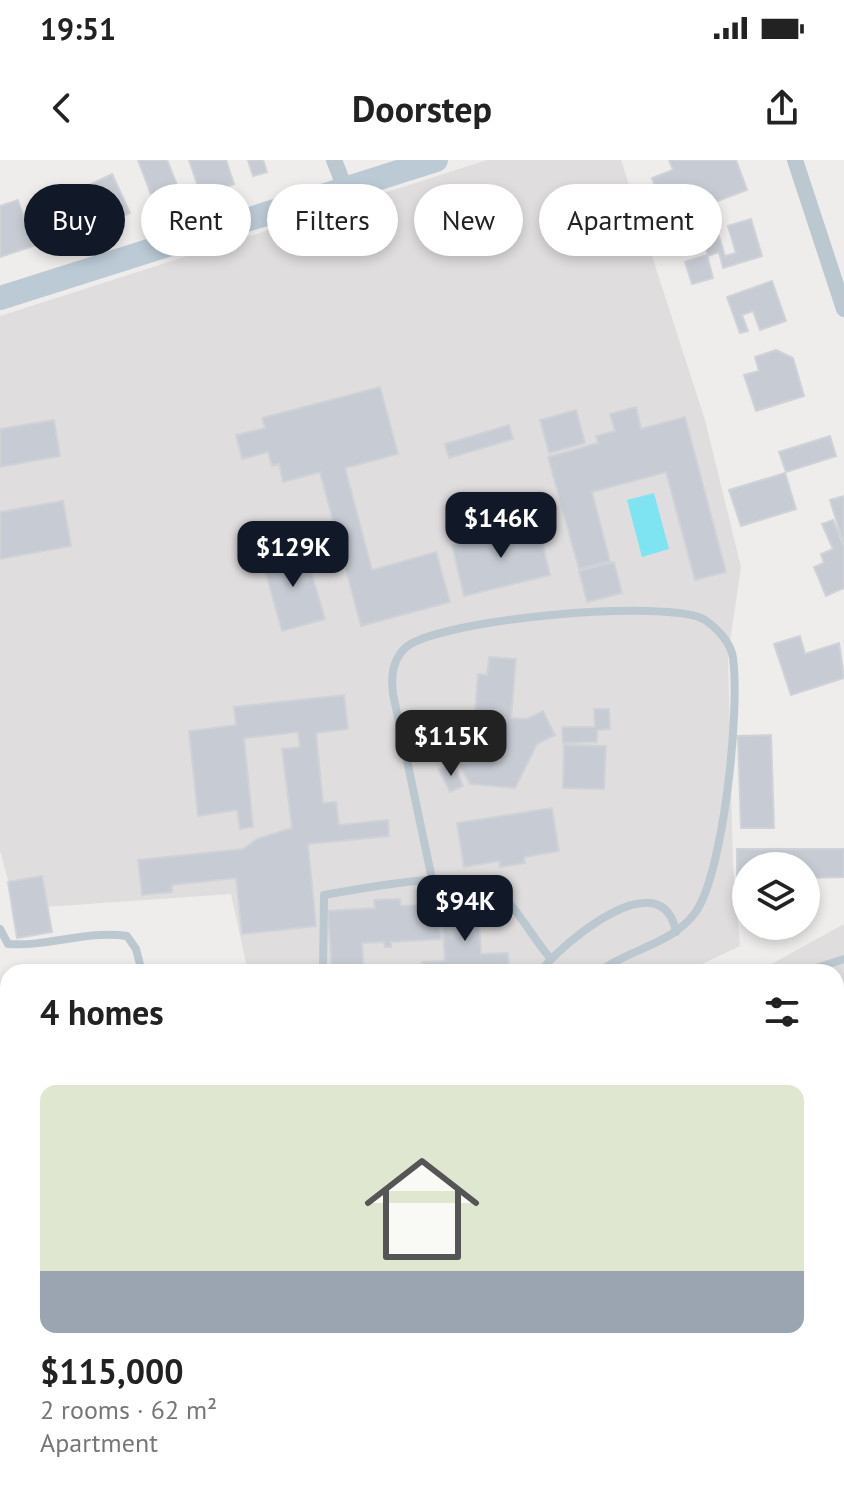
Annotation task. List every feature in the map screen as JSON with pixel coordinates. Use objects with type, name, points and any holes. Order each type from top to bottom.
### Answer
[{"type":"street","points":[[334,160],[343,184]]},
{"type":"street","points":[[358,184],[436,160]]},
{"type":"street","points":[[795,160],[844,309]]},
{"type":"street","points":[[0,298],[267,213]]},
{"type":"lane","points":[[432,879],[391,678],[394,663],[405,647],[422,637],[510,620],[634,608],[702,618],[721,633],[733,656],[733,764],[705,896],[676,932],[614,964]]},
{"type":"lane","points":[[323,964],[324,895],[432,879],[477,881],[492,888],[551,959]]},
{"type":"lane","points":[[547,964],[602,918],[645,902],[665,907],[673,917],[676,932]]},
{"type":"lane","points":[[0,929],[4,947],[110,934],[127,936],[136,949],[140,964]]},
{"type":"shaded area","points":[[487,160],[621,160],[629,184],[539,184],[539,256],[652,256],[705,420],[741,567],[728,655],[732,940],[739,940],[740,946],[702,964],[246,964],[231,894],[16,909],[0,851],[0,316],[187,256],[251,256],[251,236],[267,230],[267,256],[398,256],[398,189]]},
{"type":"shaded area","points":[[844,924],[844,964],[772,964],[820,940]]},
{"type":"water","points":[[654,493],[669,549],[642,557],[627,500]]},
{"type":"building","points":[[138,160],[167,160],[177,184],[147,184]]},
{"type":"building","points":[[189,160],[226,160],[234,184],[197,184]]},
{"type":"building","points":[[248,160],[263,160],[267,172],[253,176]]},
{"type":"building","points":[[669,160],[736,160],[747,190],[722,199],[722,184],[654,184],[652,178],[673,170]]},
{"type":"building","points":[[112,174],[117,184],[91,184]]},
{"type":"building","points":[[18,200],[24,218],[24,249],[0,257],[0,206]]},
{"type":"building","points":[[751,219],[762,256],[723,268],[720,256],[722,246],[725,256],[736,253],[728,226]]},
{"type":"building","points":[[707,256],[713,278],[692,284],[685,262]]},
{"type":"building","points":[[772,281],[786,321],[760,330],[753,311],[742,315],[748,331],[740,333],[727,297]]},
{"type":"building","points":[[776,350],[793,358],[804,396],[756,411],[744,375],[759,371],[755,357]]},
{"type":"building","points":[[380,387],[398,454],[345,468],[372,570],[436,552],[450,602],[361,626],[320,472],[283,482],[279,464],[272,466],[268,452],[242,459],[236,435],[265,428],[262,418]]},
{"type":"building","points":[[636,407],[641,429],[685,417],[726,572],[695,580],[666,472],[592,492],[610,561],[579,569],[548,457],[598,443],[596,436],[615,431],[610,414]]},
{"type":"building","points":[[576,410],[585,443],[549,453],[540,420]]},
{"type":"building","points":[[54,420],[60,456],[0,467],[0,429]]},
{"type":"building","points":[[509,425],[513,439],[449,458],[445,444]]},
{"type":"building","points":[[830,436],[836,456],[786,472],[779,452]]},
{"type":"building","points":[[785,473],[796,509],[741,526],[729,490]]},
{"type":"building","points":[[844,496],[844,542],[843,542],[830,500]]},
{"type":"building","points":[[63,501],[71,546],[0,559],[0,512]]},
{"type":"building","points":[[833,520],[844,547],[844,588],[826,596],[814,567],[824,563],[821,554],[833,549],[822,524]]},
{"type":"building","points":[[538,525],[550,575],[464,596],[452,545]]},
{"type":"building","points":[[304,547],[325,619],[282,631],[262,559]]},
{"type":"building","points":[[614,562],[622,593],[587,602],[579,571]]},
{"type":"building","points":[[800,636],[805,654],[839,643],[844,678],[791,695],[774,644]]},
{"type":"building","points":[[489,657],[516,659],[511,718],[527,719],[543,711],[555,735],[537,744],[515,788],[470,784],[450,746],[475,715],[478,674],[487,675]]},
{"type":"building","points":[[344,695],[348,729],[316,733],[323,803],[336,802],[339,825],[388,820],[389,836],[308,844],[316,926],[242,934],[236,878],[172,885],[172,892],[142,895],[138,860],[243,849],[257,839],[292,828],[282,749],[300,747],[298,732],[244,738],[253,827],[240,829],[237,810],[198,816],[189,731],[236,725],[234,707]]},
{"type":"building","points":[[594,709],[609,709],[610,729],[597,730],[597,742],[563,743],[562,727],[595,727]]},
{"type":"building","points":[[771,735],[774,828],[741,828],[738,736]]},
{"type":"building","points":[[564,745],[606,746],[604,789],[563,788]]},
{"type":"building","points":[[453,763],[463,786],[450,792],[439,770]]},
{"type":"building","points":[[552,808],[559,851],[524,857],[525,863],[500,867],[499,861],[464,867],[457,823]]},
{"type":"building","points":[[737,849],[844,849],[844,877],[820,878],[820,852],[737,852]]},
{"type":"building","points":[[42,876],[52,932],[17,938],[8,882]]},
{"type":"building","points":[[400,899],[401,906],[438,904],[441,939],[391,942],[391,947],[385,947],[384,942],[362,943],[363,964],[331,964],[328,911],[375,908],[374,900]]},
{"type":"building","points":[[478,901],[481,954],[508,953],[509,964],[422,964],[445,961],[441,903]]}]
